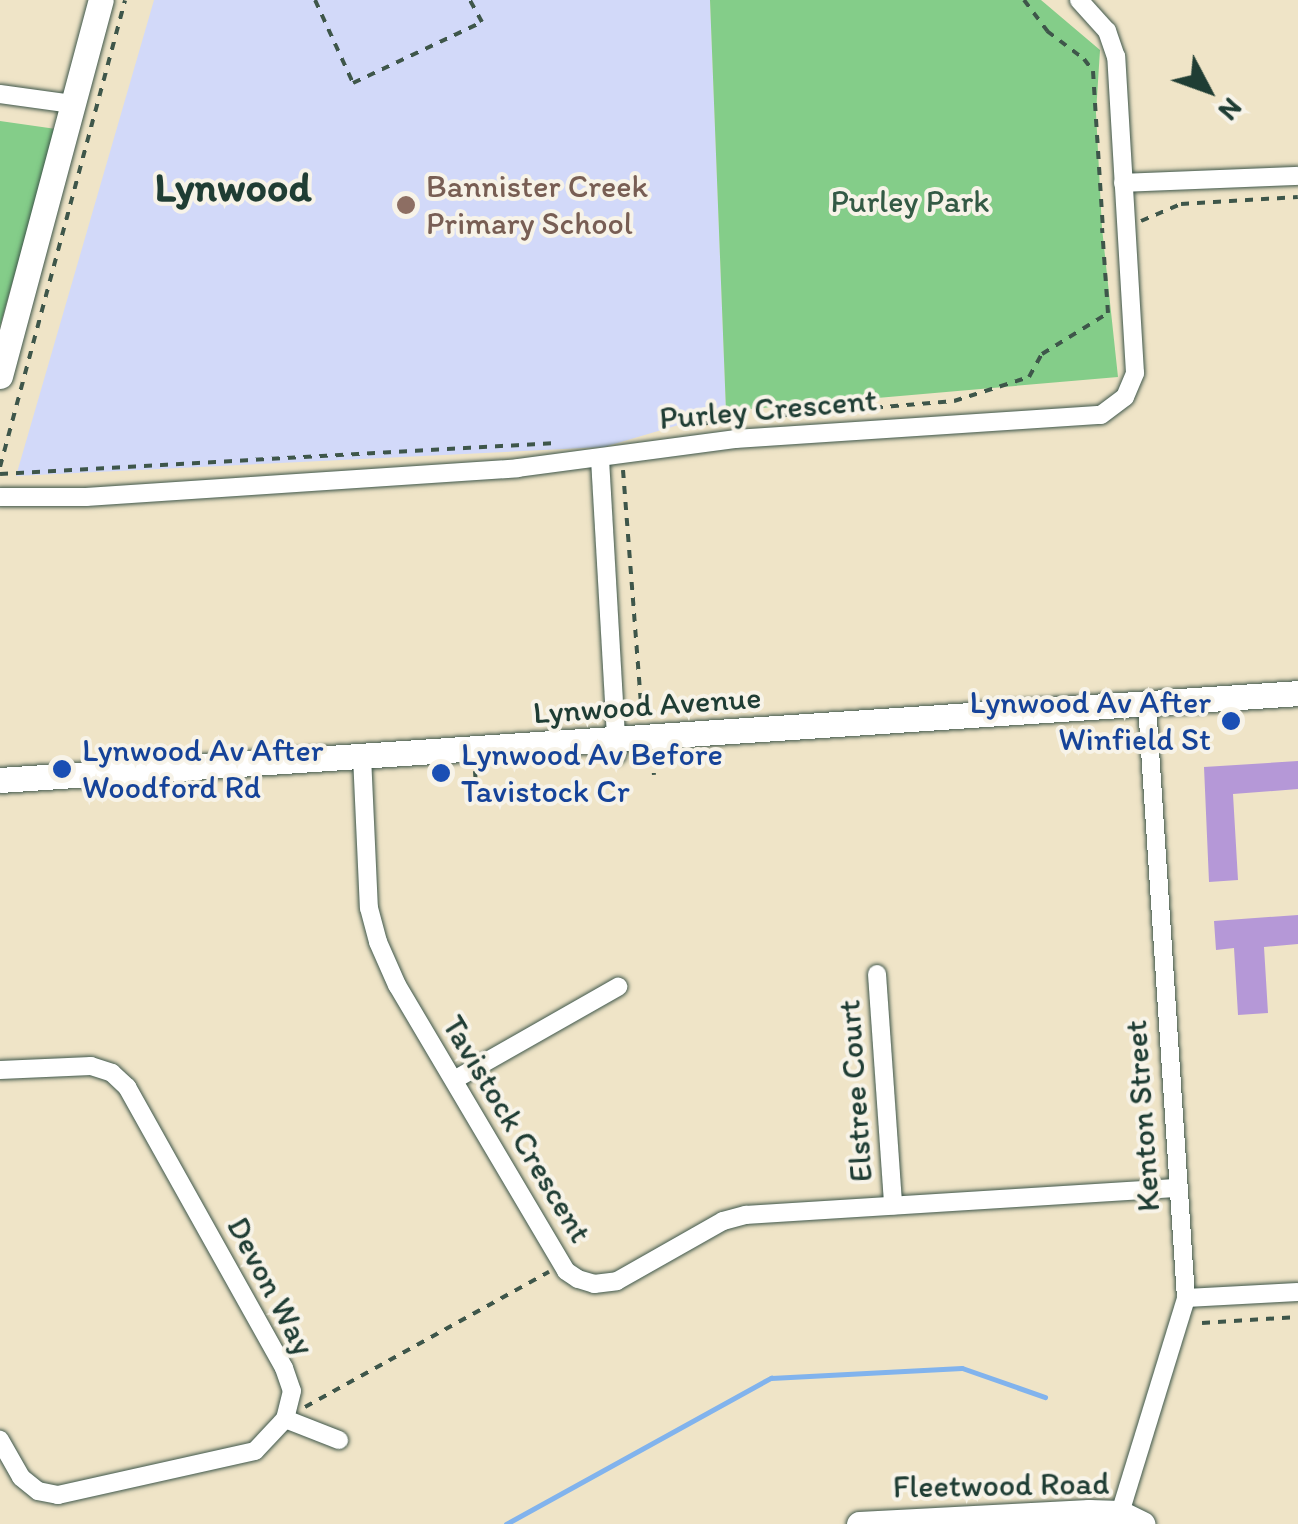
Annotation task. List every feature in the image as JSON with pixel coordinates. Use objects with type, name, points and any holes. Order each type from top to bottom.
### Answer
[{"type":"street","points":[[0,376],[102,0]]},
{"type":"street","name":"Purley Crescent","points":[[0,497],[184,490],[518,468],[736,439],[1101,415],[1125,397],[1136,373],[1116,57],[1107,31],[1079,0]]},
{"type":"street","points":[[0,94],[72,104]]},
{"type":"street","points":[[1123,183],[1298,176]]},
{"type":"street","points":[[600,459],[617,747]]},
{"type":"street","name":"Lynwood Avenue","points":[[1148,713],[1298,692]]},
{"type":"street","name":"Lynwood Avenue","points":[[0,794],[617,747],[652,755],[1148,713],[1298,708]]},
{"type":"street","name":"Kenton Street","points":[[1132,1518],[1186,1298],[1148,713]]},
{"type":"street","name":"Lynwood Avenue","points":[[0,780],[362,764]]},
{"type":"street","name":"Tavistock Crescent","points":[[362,764],[370,908],[378,942],[397,985],[562,1264],[578,1280],[594,1284],[617,1281],[723,1222],[746,1215],[1178,1188]]},
{"type":"street","name":"Elstree Court","points":[[878,974],[893,1205]]},
{"type":"street","points":[[454,1080],[618,987]]},
{"type":"street","name":"Devon Way","points":[[0,1070],[91,1066],[112,1072],[127,1087],[284,1368],[292,1391],[288,1413]]},
{"type":"street","points":[[1186,1298],[1298,1292]]},
{"type":"street","points":[[0,1440],[21,1477],[38,1491],[58,1496],[255,1451],[288,1413],[339,1440]]},
{"type":"street","name":"Fleetwood Road","points":[[859,1524],[1132,1518]]},
{"type":"path","points":[[0,466],[126,0]]},
{"type":"path","points":[[315,0],[353,83],[482,22],[470,0]]},
{"type":"path","points":[[750,418],[954,401],[1029,377],[1042,354],[1108,313],[1102,228]]},
{"type":"path","points":[[676,427],[732,420]]},
{"type":"path","points":[[0,474],[558,443]]},
{"type":"path","points":[[622,454],[642,721],[652,755]]},
{"type":"path","points":[[444,774],[445,788]]},
{"type":"path","points":[[288,1413],[310,1408],[562,1264]]},
{"type":"path","points":[[1202,1324],[1298,1316]]},
{"type":"shaded area","name":"Bannister Creek Primary School","points":[[154,0],[710,0],[726,411],[604,447],[16,476]]},
{"type":"green space","name":"Purley Park","points":[[710,0],[1041,0],[1100,50],[1096,113],[1102,228],[1118,377],[726,411]]},
{"type":"green space","points":[[0,121],[56,129],[0,326]]},
{"type":"building","points":[[1298,761],[1298,789],[1233,794],[1238,880],[1209,882],[1204,767]]},
{"type":"building","points":[[1298,915],[1298,944],[1264,947],[1268,1013],[1238,1015],[1234,948],[1216,950],[1214,921]]},
{"type":"waterway","points":[[506,1524],[771,1378],[962,1368],[1045,1397]]},
{"type":"place","name":"Bannister Creek Primary School","points":[[406,205]]},
{"type":"place","name":"Lynwood Av After Winfield St","points":[[1231,721]]},
{"type":"place","name":"Lynwood Av After Woodford Rd","points":[[62,769]]},
{"type":"place","name":"Lynwood Av Before Tavistock Cr","points":[[441,773]]},
{"type":"district","name":"Lynwood","points":[[233,187]]}]
